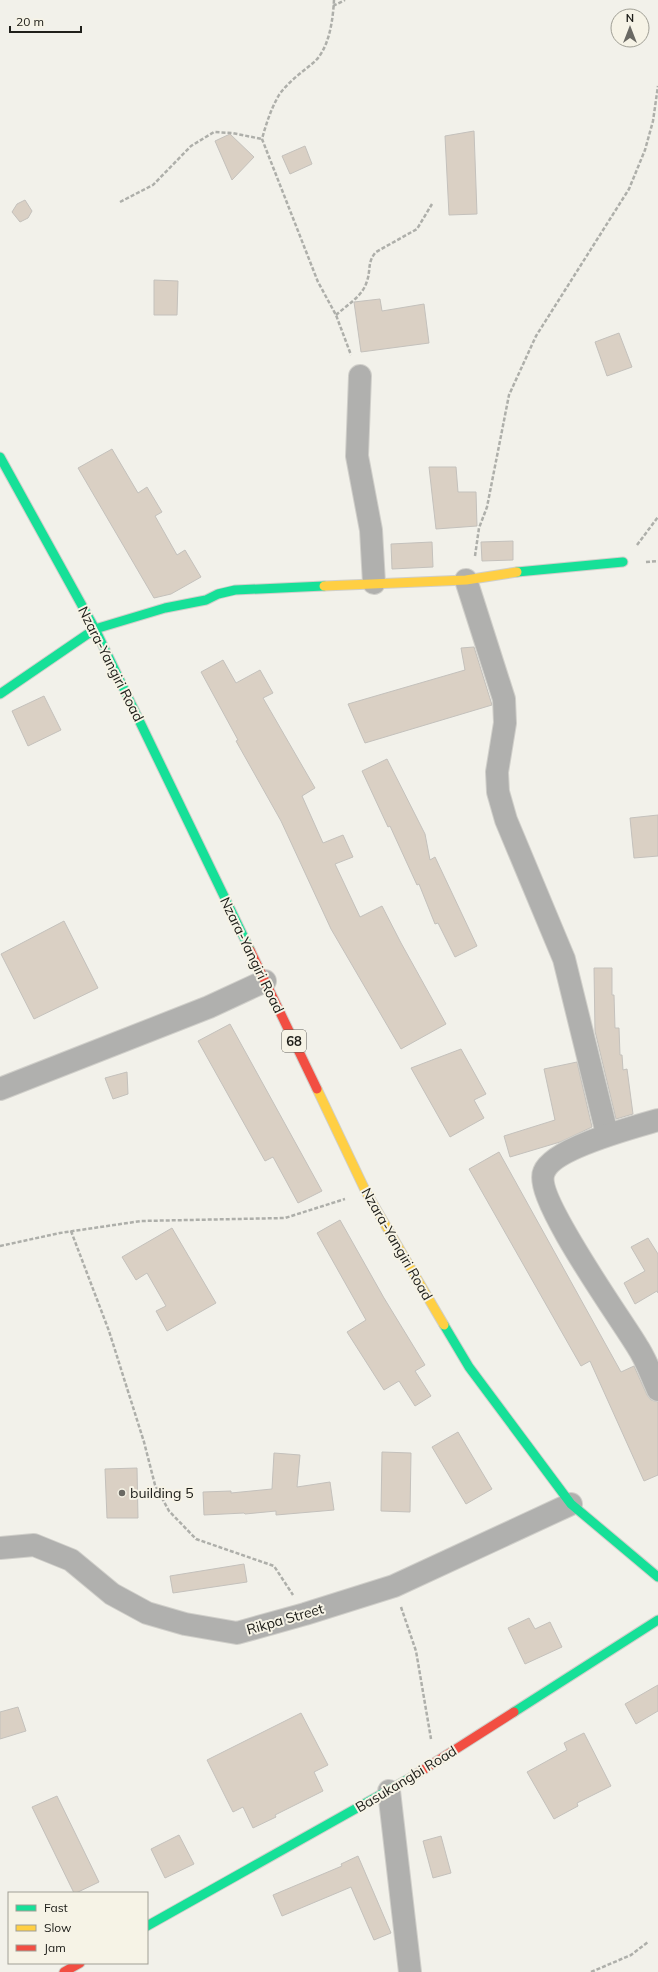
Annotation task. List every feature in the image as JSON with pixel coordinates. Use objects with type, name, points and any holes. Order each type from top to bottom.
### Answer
[{"type":"main road","name":"Nzara-Yangiri Road","points":[[0,457],[95,629],[366,1192],[469,1367],[571,1504],[658,1577]]},
{"type":"main road","points":[[0,694],[95,629],[165,608],[206,600],[218,594],[235,590],[466,580],[501,574],[623,562]]},
{"type":"main road","name":"Basukangbi Road","points":[[148,1925],[389,1791],[658,1620]]},
{"type":"main road","points":[[64,1972],[78,1964]]},
{"type":"street","points":[[360,376],[357,456],[370,530],[374,583]]},
{"type":"street","points":[[466,580],[504,699],[506,723],[497,772],[498,792],[506,820],[564,959],[607,1134]]},
{"type":"street","points":[[0,1089],[209,1007],[265,981]]},
{"type":"street","points":[[658,1120],[607,1134],[554,1160],[544,1171],[542,1181],[554,1210],[591,1279],[638,1347],[658,1390]]},
{"type":"street","name":"Rikpa Street","points":[[0,1548],[34,1545],[71,1560],[112,1594],[147,1612],[185,1624],[237,1633],[305,1614],[394,1586],[571,1504]]},
{"type":"street","points":[[389,1791],[410,1972]]},
{"type":"path","points":[[334,0],[329,36],[325,46],[314,63],[299,73],[280,95],[268,116],[262,139],[318,282],[336,314],[360,376]]},
{"type":"path","points":[[333,6],[345,0]]},
{"type":"path","points":[[466,580],[475,560],[479,528],[487,507],[509,395],[536,336],[629,189],[653,121],[658,86]]},
{"type":"path","points":[[120,202],[153,185],[191,146],[214,132],[232,133],[262,139]]},
{"type":"path","points":[[336,314],[364,289],[368,280],[368,264],[371,257],[376,252],[417,229],[432,204]]},
{"type":"path","points":[[623,562],[658,517]]},
{"type":"path","points":[[0,1246],[71,1231],[141,1221],[285,1218],[366,1192]]},
{"type":"path","points":[[71,1231],[109,1331],[144,1442],[155,1486],[169,1511],[196,1539],[274,1566],[305,1614]]},
{"type":"path","points":[[394,1586],[416,1651],[435,1763]]},
{"type":"path","points":[[591,1972],[631,1955],[648,1942]]},
{"type":"building","points":[[474,131],[477,214],[449,215],[445,136]]},
{"type":"building","points":[[230,134],[254,157],[232,180],[215,141]]},
{"type":"building","points":[[305,146],[312,164],[290,174],[282,156]]},
{"type":"building","points":[[25,200],[32,211],[28,218],[20,222],[12,212],[17,204]]},
{"type":"building","points":[[154,280],[178,281],[177,315],[154,315]]},
{"type":"building","points":[[380,299],[382,311],[424,304],[429,343],[361,352],[354,302]]},
{"type":"building","points":[[619,333],[632,367],[607,376],[595,342]]},
{"type":"building","points":[[112,449],[138,493],[147,487],[162,512],[155,516],[177,555],[185,550],[201,577],[171,594],[154,598],[78,468]]},
{"type":"building","points":[[429,467],[456,467],[458,492],[476,492],[477,526],[436,529]]},
{"type":"building","points":[[513,541],[513,560],[482,561],[481,542]]},
{"type":"building","points":[[432,542],[433,567],[392,569],[391,544]]},
{"type":"building","points":[[474,647],[492,705],[365,743],[348,704],[465,670],[461,648]]},
{"type":"building","points":[[223,660],[236,683],[260,670],[273,693],[263,698],[315,788],[302,796],[323,843],[343,835],[353,857],[335,864],[360,917],[382,906],[446,1024],[401,1049],[331,929],[281,821],[236,741],[238,740],[201,672]]},
{"type":"building","points":[[44,696],[61,730],[28,746],[12,711]]},
{"type":"building","points":[[387,759],[425,834],[430,860],[435,857],[477,946],[455,957],[438,923],[435,924],[419,884],[417,885],[390,826],[388,827],[362,771]]},
{"type":"building","points":[[658,815],[658,856],[634,858],[630,818]]},
{"type":"building","points":[[64,921],[98,988],[34,1019],[1,954]]},
{"type":"building","points":[[594,968],[612,968],[612,995],[614,995],[615,1028],[619,1028],[620,1055],[622,1055],[623,1070],[627,1069],[633,1114],[616,1119],[595,1031]]},
{"type":"building","points":[[230,1024],[322,1191],[298,1203],[273,1157],[265,1161],[198,1041]]},
{"type":"building","points":[[461,1049],[486,1094],[474,1100],[484,1118],[450,1137],[411,1068]]},
{"type":"building","points":[[577,1062],[592,1127],[560,1142],[510,1157],[504,1136],[555,1120],[544,1069]]},
{"type":"building","points":[[127,1072],[128,1094],[113,1099],[105,1078]]},
{"type":"building","points":[[499,1152],[621,1372],[634,1366],[647,1395],[651,1400],[658,1402],[658,1475],[644,1481],[590,1361],[581,1366],[469,1169]]},
{"type":"building","points":[[340,1220],[384,1298],[425,1365],[415,1371],[431,1396],[415,1406],[399,1381],[384,1390],[347,1332],[366,1320],[317,1233]]},
{"type":"building","points":[[172,1228],[216,1303],[167,1331],[156,1311],[166,1306],[147,1273],[136,1280],[122,1257]]},
{"type":"building","points":[[648,1238],[658,1254],[658,1293],[657,1291],[635,1304],[624,1283],[645,1271],[631,1247]]},
{"type":"building","points":[[458,1432],[492,1489],[466,1504],[432,1447]]},
{"type":"building","points":[[382,1452],[411,1453],[410,1512],[381,1511]]},
{"type":"building","points":[[274,1453],[300,1455],[297,1487],[330,1482],[334,1510],[276,1515],[276,1511],[245,1514],[204,1515],[203,1492],[231,1491],[231,1493],[272,1489]]},
{"type":"building","name":"building 5","points":[[137,1468],[138,1518],[107,1518],[105,1469]]},
{"type":"building","points":[[244,1564],[247,1582],[173,1593],[170,1576]]},
{"type":"building","points":[[529,1618],[535,1629],[550,1622],[562,1647],[525,1664],[508,1628]]},
{"type":"building","points":[[658,1685],[658,1711],[636,1724],[625,1704]]},
{"type":"building","points":[[18,1707],[26,1731],[0,1739],[0,1712]]},
{"type":"building","points":[[301,1713],[328,1765],[314,1772],[323,1791],[275,1815],[276,1817],[253,1828],[243,1807],[233,1812],[207,1760]]},
{"type":"building","points":[[584,1733],[611,1786],[577,1803],[578,1806],[554,1819],[527,1772],[567,1750],[564,1743]]},
{"type":"building","points":[[57,1796],[99,1882],[78,1892],[74,1892],[32,1807]]},
{"type":"building","points":[[179,1835],[194,1864],[165,1878],[151,1849]]},
{"type":"building","points":[[441,1836],[451,1873],[433,1878],[423,1841]]},
{"type":"building","points":[[358,1856],[391,1933],[374,1940],[351,1887],[282,1916],[273,1895],[342,1866],[341,1864]]},
{"type":"traffic: fast","points":[[0,457],[95,629],[250,950]]},
{"type":"traffic: fast","points":[[517,572],[623,562]]},
{"type":"traffic: fast","points":[[0,694],[95,629],[165,608],[206,600],[218,594],[235,590],[324,586]]},
{"type":"traffic: fast","points":[[444,1325],[469,1367],[571,1504],[658,1577]]},
{"type":"traffic: fast","points":[[514,1712],[658,1620]]},
{"type":"traffic: fast","points":[[148,1925],[412,1777]]},
{"type":"traffic: slow","points":[[324,586],[466,580],[517,572]]},
{"type":"traffic: slow","points":[[317,1089],[366,1192],[444,1325]]},
{"type":"traffic: jam","points":[[250,950],[317,1089]]},
{"type":"traffic: jam","points":[[412,1777],[514,1712]]},
{"type":"traffic: jam","points":[[64,1972],[78,1964]]},
{"type":"place","name":"building 5","points":[[122,1493]]}]
